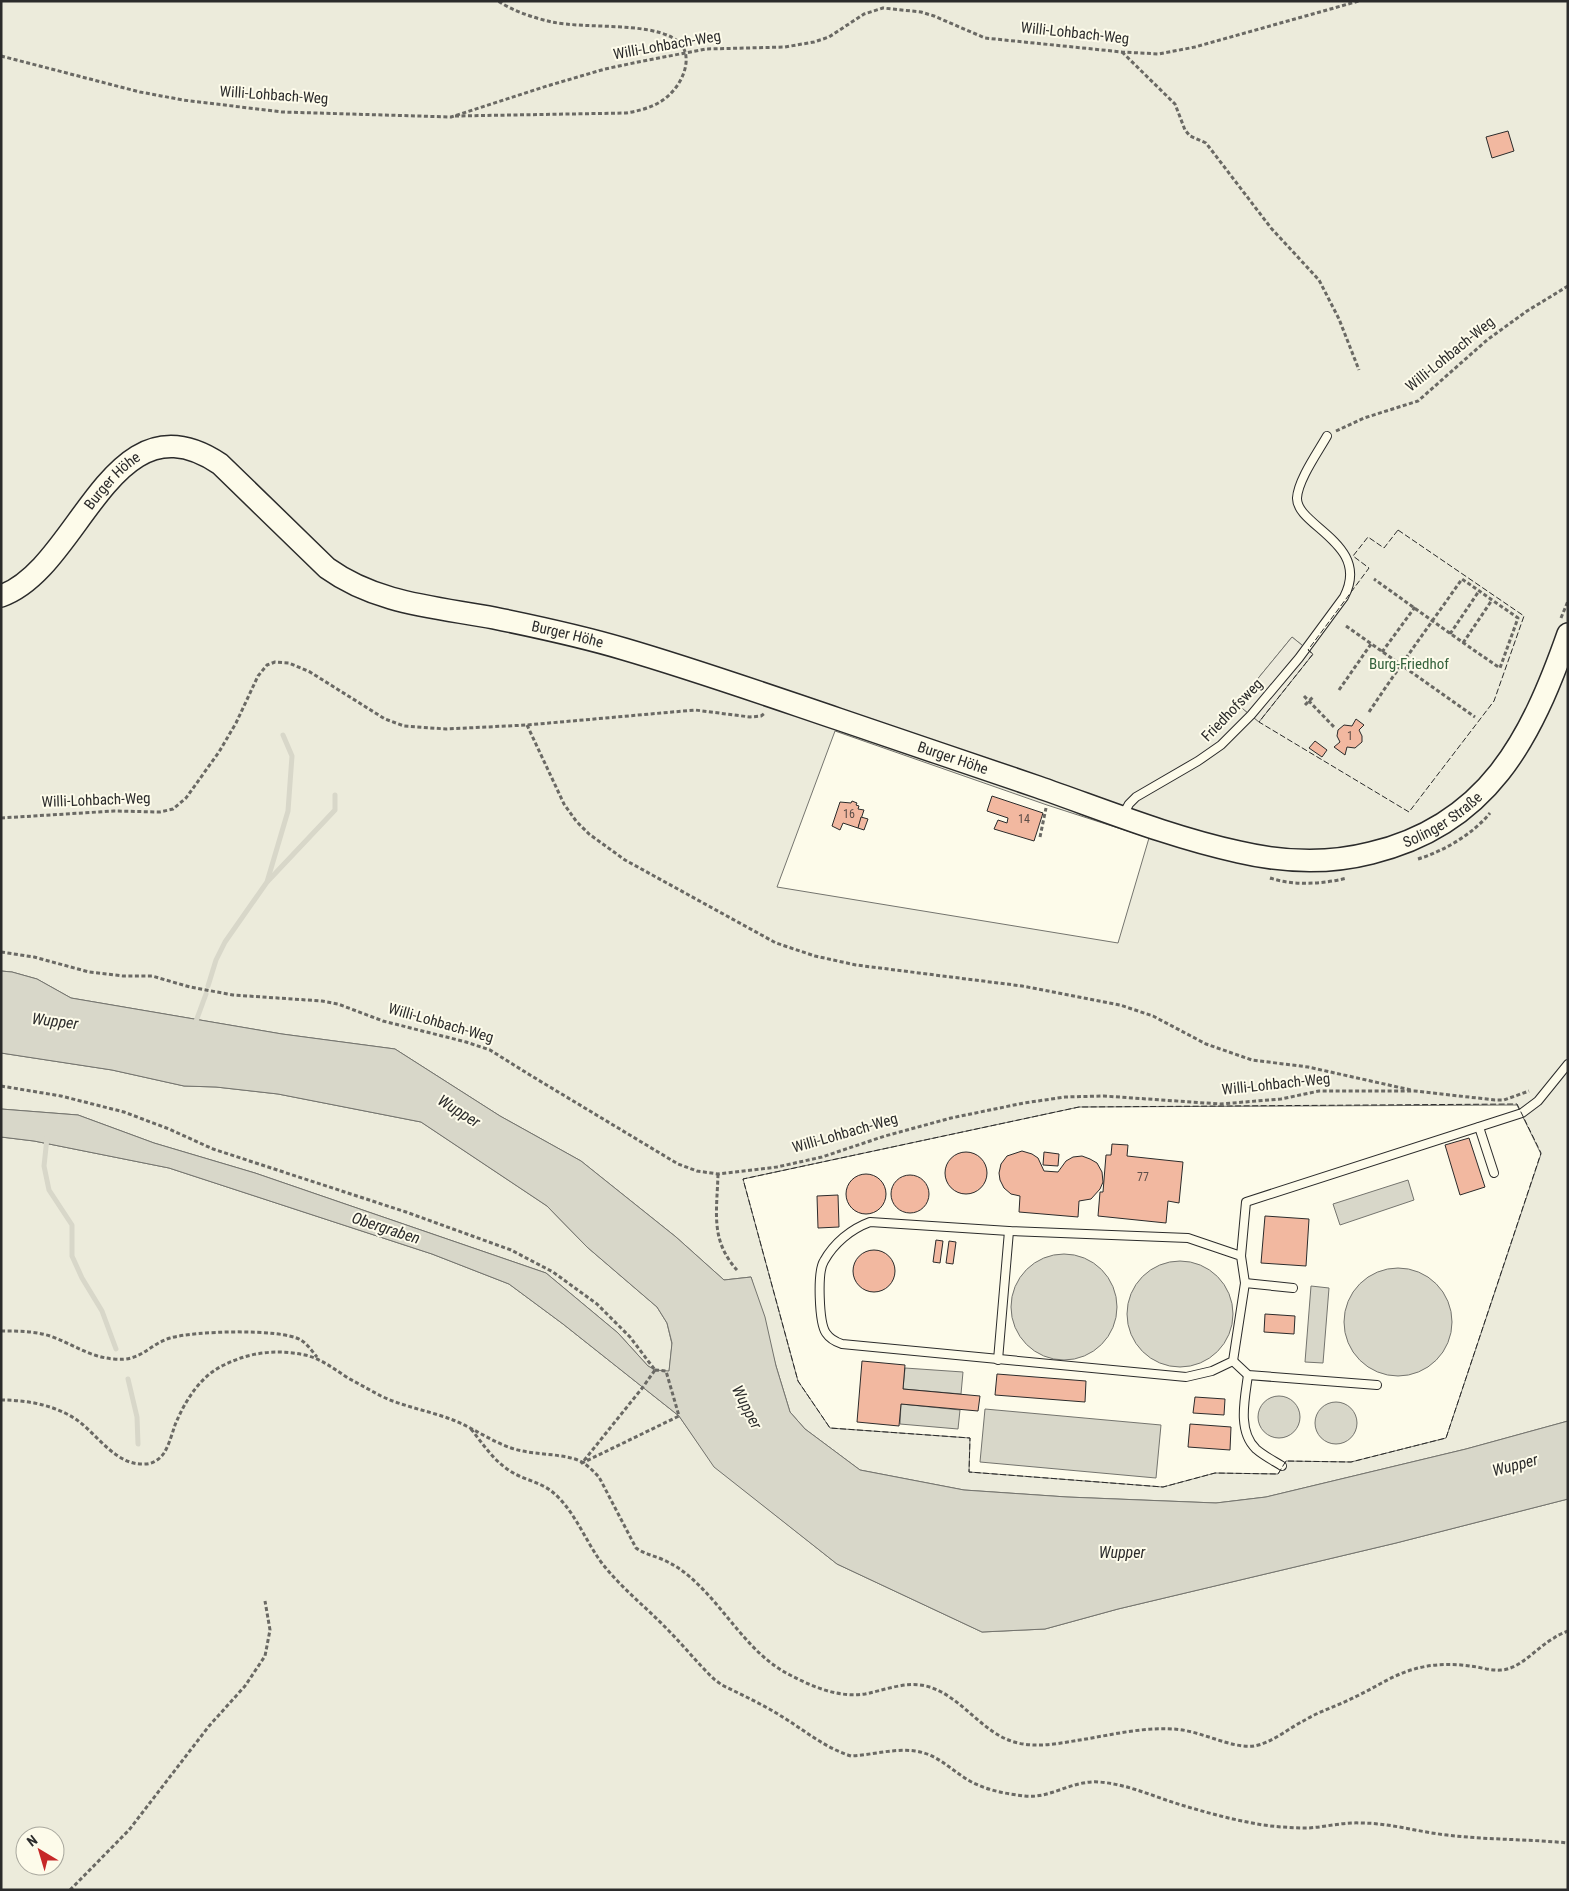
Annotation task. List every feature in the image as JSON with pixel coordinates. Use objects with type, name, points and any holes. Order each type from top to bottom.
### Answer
[{"type":"main road","name":"Burger Höhe","points":[[1,596],[16,591],[32,579],[108,483],[128,462],[140,454],[154,450],[164,448],[186,449],[203,454],[224,468],[319,560],[343,579],[361,589],[400,601],[505,620],[589,639],[627,650],[774,697],[1123,817],[1223,848]]},
{"type":"main road","name":"Solinger Straße","points":[[1223,848],[1288,860],[1351,857],[1405,843],[1452,819],[1489,785],[1511,758],[1538,709],[1568,634]]},
{"type":"lane","name":"Friedhofsweg","points":[[1123,817],[1128,806],[1136,798],[1221,745],[1250,715],[1306,649],[1344,597],[1350,576],[1347,562],[1340,549],[1327,534],[1300,508],[1297,496],[1304,478],[1327,436]]},
{"type":"lane","points":[[1233,1361],[1245,1283],[1242,1256],[1246,1202],[1522,1113],[1538,1100],[1568,1064]]},
{"type":"lane","points":[[1479,1127],[1494,1173]]},
{"type":"lane","points":[[1233,1361],[1212,1371],[1186,1377],[842,1344],[834,1341],[826,1334],[822,1324],[820,1270],[824,1260],[841,1240],[854,1228],[870,1222],[1009,1231],[1188,1238],[1242,1256]]},
{"type":"lane","points":[[998,1360],[1009,1231]]},
{"type":"lane","points":[[1245,1283],[1293,1288]]},
{"type":"lane","points":[[1233,1361],[1248,1375],[1377,1385]]},
{"type":"lane","points":[[1248,1375],[1245,1401],[1247,1435],[1257,1450],[1282,1466]]},
{"type":"path","points":[[451,116],[626,113],[644,110],[664,99],[673,91],[683,74],[687,54],[680,43],[674,38],[645,30],[577,26],[552,22],[534,17],[498,1]]},
{"type":"path","name":"Willi-Lohbach-Weg","points":[[1,56],[140,92],[183,100],[282,112],[451,116],[605,69],[706,50],[778,48],[814,42],[829,37],[864,14],[883,8],[914,11],[934,16],[985,38],[1159,54],[1194,47],[1359,1]]},
{"type":"path","points":[[1122,52],[1175,104],[1182,117],[1185,130],[1190,136],[1206,143],[1271,228],[1319,280],[1339,319],[1359,370]]},
{"type":"path","name":"Willi-Lohbach-Weg","points":[[1327,436],[1364,418],[1418,401],[1487,340],[1568,286]]},
{"type":"path","points":[[1369,712],[1401,665],[1433,621],[1462,579],[1518,618],[1500,668],[1450,634],[1433,621],[1414,607],[1374,579]]},
{"type":"path","points":[[1450,634],[1479,591]]},
{"type":"path","points":[[1463,643],[1492,600]]},
{"type":"path","points":[[1382,652],[1414,607]]},
{"type":"path","points":[[1346,626],[1475,717]]},
{"type":"path","points":[[1339,690],[1371,644]]},
{"type":"path","name":"Willi-Lohbach-Weg","points":[[1,818],[114,811],[160,812],[173,809],[186,798],[219,752],[236,723],[258,676],[267,665],[275,662],[289,663],[310,672],[385,720],[404,726],[446,729],[527,725],[695,710],[750,717],[761,716],[768,711],[774,697]]},
{"type":"path","points":[[1304,696],[1334,727]]},
{"type":"path","points":[[1305,705],[1314,696]]},
{"type":"path","points":[[527,725],[564,804],[576,821],[589,834],[625,860],[776,944],[815,956],[856,965],[1022,986],[1120,1005],[1153,1016],[1206,1044],[1252,1060],[1308,1067],[1415,1091]]},
{"type":"path","points":[[1040,838],[1046,805]]},
{"type":"path","name":"Willi-Lohbach-Weg","points":[[1,952],[34,957],[90,972],[123,976],[152,976],[198,989],[233,996],[330,1002],[383,1021],[466,1042],[490,1050],[678,1164],[697,1171],[718,1174],[777,1167],[847,1150],[900,1131],[950,1118],[1065,1097],[1104,1096],[1220,1104],[1281,1099],[1319,1091],[1415,1091],[1482,1100],[1504,1100],[1554,1080]]},
{"type":"path","points":[[1,1086],[61,1096],[124,1112],[169,1129],[213,1149],[406,1212],[511,1250],[554,1272],[592,1300],[630,1337],[655,1370],[666,1371],[679,1416],[582,1463]]},
{"type":"path","points":[[718,1174],[717,1228],[719,1241],[723,1252],[738,1270]]},
{"type":"path","points":[[1,1331],[37,1333],[52,1337],[82,1352],[116,1360],[141,1355],[167,1339],[182,1335],[209,1333],[278,1335],[301,1340],[317,1358],[349,1378],[400,1404],[451,1419],[514,1449],[574,1459],[590,1467],[598,1477],[636,1548],[675,1566],[690,1576],[754,1648],[774,1666],[803,1682],[846,1695],[907,1685],[928,1687],[943,1693],[993,1732],[1017,1743],[1038,1746],[1127,1732],[1174,1729],[1198,1733],[1237,1746],[1253,1746],[1265,1743],[1309,1718],[1405,1672],[1423,1666],[1443,1664],[1500,1670],[1507,1669],[1519,1663],[1553,1638],[1568,1631]]},
{"type":"path","points":[[1,1400],[18,1400],[54,1407],[77,1420],[115,1454],[127,1460],[146,1464],[160,1458],[165,1452],[176,1422],[191,1395],[205,1377],[214,1370],[251,1354],[262,1352],[294,1353],[317,1358]]},
{"type":"path","points":[[582,1463],[655,1370]]},
{"type":"path","points":[[471,1428],[498,1462],[511,1472],[552,1490],[571,1513],[600,1560],[613,1576],[669,1630],[716,1680],[778,1714],[820,1742],[845,1754],[851,1756],[894,1751],[916,1751],[946,1763],[968,1780],[980,1786],[1028,1797],[1042,1796],[1080,1783],[1100,1782],[1142,1791],[1209,1813],[1264,1825],[1309,1828],[1359,1822],[1446,1835],[1568,1843]]},
{"type":"path","points":[[70,1890],[129,1830],[209,1726],[245,1686],[265,1656],[270,1630],[265,1601]]},
{"type":"green space","name":"Burg-Friedhof","points":[[1,1],[1568,1],[1568,1421],[1466,1449],[1266,1497],[1216,1503],[1067,1497],[964,1490],[860,1470],[805,1429],[790,1412],[751,1277],[724,1280],[676,1237],[581,1161],[500,1116],[395,1049],[282,1034],[71,998],[37,979],[1,971]],"holes":[[[1292,637],[1313,654],[1258,721],[1237,704]],[[835,731],[1047,805],[1149,838],[1118,943],[777,887]],[[1517,1105],[1541,1154],[1446,1438],[1351,1462],[1286,1461],[1278,1474],[1215,1473],[1163,1487],[969,1472],[970,1438],[830,1428],[798,1381],[743,1179],[1079,1107]]]},
{"type":"green space","points":[[1,1053],[112,1070],[184,1086],[216,1087],[278,1094],[421,1122],[547,1206],[587,1247],[657,1307],[667,1323],[672,1344],[669,1372],[655,1370],[648,1366],[618,1333],[546,1273],[255,1173],[154,1143],[78,1115],[1,1109]]},
{"type":"green space","points":[[1,1137],[34,1141],[169,1168],[432,1254],[509,1284],[563,1324],[679,1416],[715,1467],[837,1564],[982,1632],[1045,1629],[1118,1609],[1396,1543],[1568,1499],[1568,1890],[1,1890]]},
{"type":"shaded area","points":[[1292,637],[1313,654],[1259,722],[1237,704]]},
{"type":"water","points":[[1,971],[37,979],[71,998],[282,1034],[395,1049],[500,1116],[581,1161],[676,1237],[724,1280],[751,1277],[765,1317],[776,1366],[790,1412],[805,1429],[860,1470],[964,1490],[1067,1497],[1216,1503],[1266,1497],[1466,1449],[1568,1421],[1568,1499],[1396,1543],[1118,1609],[1045,1629],[982,1632],[837,1564],[714,1467],[679,1416],[563,1324],[509,1284],[432,1254],[169,1168],[34,1141],[1,1137],[1,1109],[78,1115],[154,1143],[255,1173],[546,1273],[618,1333],[648,1366],[655,1370],[669,1371],[672,1343],[667,1323],[657,1307],[587,1247],[547,1206],[421,1122],[278,1094],[216,1087],[184,1086],[112,1070],[1,1053]]},
{"type":"water","points":[[1408,1180],[1414,1200],[1340,1225],[1333,1204]]},
{"type":"water","points":[[1064,1254],[1084,1258],[1101,1270],[1113,1287],[1117,1307],[1113,1327],[1101,1344],[1084,1356],[1064,1360],[1044,1356],[1027,1344],[1015,1327],[1011,1307],[1015,1287],[1027,1270],[1044,1258]]},
{"type":"water","points":[[1180,1261],[1200,1265],[1218,1276],[1229,1294],[1233,1314],[1229,1334],[1218,1352],[1200,1363],[1180,1367],[1160,1363],[1142,1352],[1131,1334],[1127,1314],[1131,1294],[1142,1276],[1160,1265]]},
{"type":"water","points":[[1398,1268],[1419,1272],[1436,1284],[1448,1301],[1452,1322],[1448,1343],[1436,1360],[1419,1372],[1398,1376],[1377,1372],[1360,1360],[1348,1343],[1344,1322],[1348,1301],[1360,1284],[1377,1272]]},
{"type":"water","points":[[1311,1286],[1329,1288],[1323,1363],[1305,1362]]},
{"type":"water","points":[[905,1368],[963,1372],[961,1394],[903,1389]]},
{"type":"water","points":[[1283,1396],[1291,1399],[1297,1405],[1300,1417],[1297,1429],[1291,1435],[1275,1438],[1267,1435],[1261,1429],[1258,1413],[1261,1405],[1267,1399]]},
{"type":"water","points":[[1340,1402],[1348,1405],[1354,1411],[1357,1423],[1354,1435],[1348,1441],[1332,1444],[1324,1441],[1318,1435],[1315,1419],[1318,1411],[1324,1405]]},
{"type":"water","points":[[901,1404],[960,1410],[958,1429],[900,1424]]},
{"type":"water","points":[[985,1409],[1161,1425],[1156,1478],[980,1462]]},
{"type":"building","points":[[1508,131],[1514,151],[1492,158],[1486,137]]},
{"type":"building","points":[[1356,719],[1364,725],[1359,730],[1362,742],[1355,748],[1347,747],[1345,755],[1334,747],[1340,742],[1337,736],[1338,730],[1344,725],[1352,726]]},
{"type":"building","points":[[1315,741],[1327,750],[1322,757],[1309,748]]},
{"type":"building","points":[[992,796],[1043,813],[1034,841],[994,829],[998,820],[1007,823],[1008,818],[987,811]]},
{"type":"building","points":[[852,801],[857,803],[858,809],[864,810],[858,828],[843,823],[840,830],[832,826],[840,802],[851,803]]},
{"type":"building","points":[[861,817],[868,819],[864,830],[858,828]]},
{"type":"building","points":[[1469,1138],[1485,1187],[1460,1195],[1445,1145]]},
{"type":"building","points":[[1112,1144],[1128,1145],[1127,1156],[1183,1162],[1179,1203],[1168,1201],[1166,1223],[1098,1216],[1100,1192],[1103,1192],[1106,1155],[1111,1155]]},
{"type":"building","points":[[1022,1151],[1038,1158],[1044,1171],[1058,1172],[1066,1161],[1073,1157],[1082,1156],[1090,1159],[1097,1163],[1102,1172],[1103,1182],[1100,1189],[1091,1199],[1079,1201],[1078,1217],[1019,1212],[1020,1196],[1011,1194],[1004,1188],[999,1173],[1001,1164],[1007,1156]]},
{"type":"building","points":[[966,1152],[981,1158],[987,1173],[981,1188],[966,1194],[951,1188],[945,1173],[951,1158]]},
{"type":"building","points":[[1044,1152],[1059,1154],[1058,1166],[1043,1165]]},
{"type":"building","points":[[866,1174],[877,1177],[883,1183],[886,1194],[883,1205],[877,1211],[866,1214],[855,1211],[849,1205],[846,1194],[849,1183],[855,1177]]},
{"type":"building","points":[[910,1175],[923,1181],[929,1194],[923,1207],[910,1213],[897,1207],[891,1194],[897,1181]]},
{"type":"building","points":[[838,1195],[839,1227],[818,1228],[817,1196]]},
{"type":"building","points":[[1265,1216],[1309,1219],[1306,1266],[1261,1263]]},
{"type":"building","points":[[936,1240],[943,1241],[940,1263],[933,1262]]},
{"type":"building","points":[[949,1241],[956,1242],[953,1264],[946,1263]]},
{"type":"building","points":[[878,1250],[886,1253],[892,1259],[895,1271],[892,1283],[886,1289],[870,1292],[862,1289],[856,1283],[853,1267],[856,1259],[862,1253]]},
{"type":"building","points":[[1265,1314],[1295,1316],[1294,1334],[1264,1332]]},
{"type":"building","points":[[862,1361],[905,1365],[903,1389],[980,1396],[978,1411],[901,1404],[899,1426],[857,1422]]},
{"type":"building","points":[[997,1374],[1086,1381],[1085,1402],[995,1395]]},
{"type":"building","points":[[1195,1397],[1225,1399],[1224,1415],[1193,1413]]},
{"type":"building","points":[[1190,1424],[1231,1427],[1230,1450],[1188,1447]]},
{"type":"waterway","points":[[208,986],[216,960],[225,942],[267,882],[288,811],[292,756],[283,735]]},
{"type":"waterway","points":[[268,881],[335,810],[335,795]]},
{"type":"waterway","points":[[195,1024],[206,994]]},
{"type":"waterway","points":[[47,1138],[44,1166],[49,1190],[72,1225],[72,1256],[82,1278],[102,1311],[116,1349]]},
{"type":"waterway","points":[[128,1379],[137,1417],[138,1444]]},
{"type":"fence","points":[[1398,530],[1524,616],[1494,701],[1409,812],[1259,722],[1313,654],[1308,650],[1369,568],[1353,556],[1368,537],[1384,548],[1398,530]]},
{"type":"fence","points":[[1517,1104],[1541,1153],[1446,1438],[1351,1462],[1286,1461],[1278,1474],[1215,1473],[1163,1487],[969,1472],[970,1438],[830,1428],[798,1381],[743,1179],[1079,1107],[1517,1104]]},
{"type":"water label","name":"Wupper","points":[[55,1021]]},
{"type":"water label","name":"Wupper","points":[[459,1111]]},
{"type":"water label","name":"Obergraben","points":[[386,1228]]},
{"type":"water label","name":"Wupper","points":[[747,1407]]},
{"type":"water label","name":"Wupper","points":[[1515,1465]]},
{"type":"water label","name":"Wupper","points":[[1122,1552]]}]
